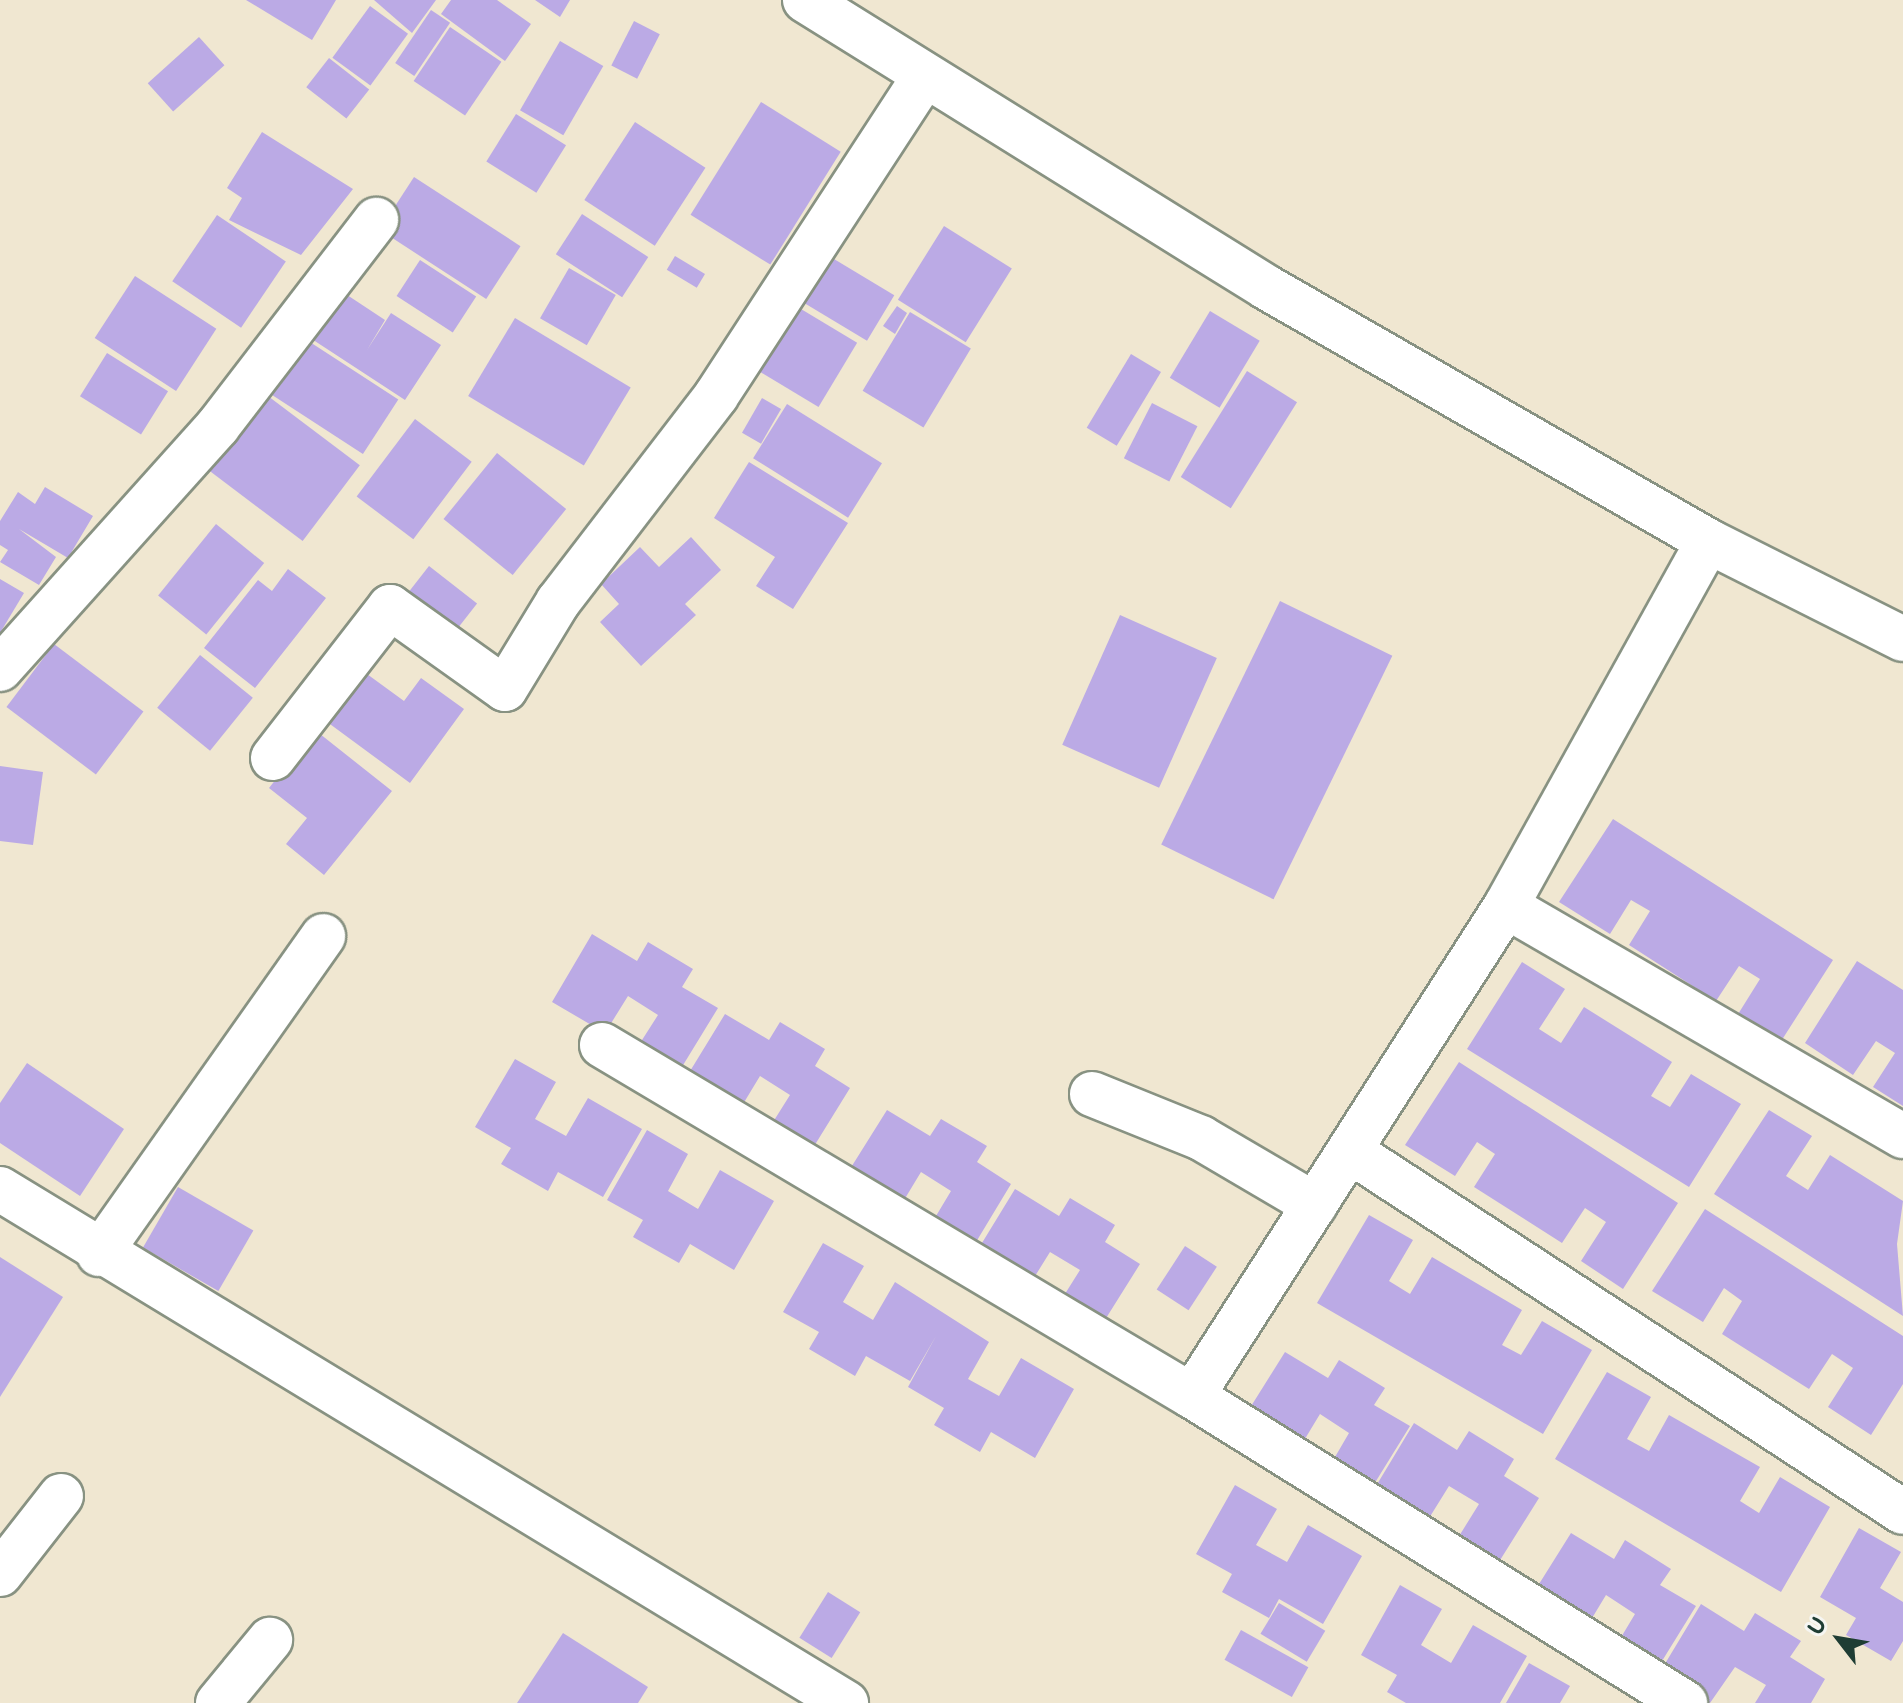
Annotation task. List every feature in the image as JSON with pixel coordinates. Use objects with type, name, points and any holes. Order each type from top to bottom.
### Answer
[{"type":"street","points":[[814,2],[925,76],[1266,287],[1708,541],[1903,639]]},
{"type":"street","points":[[273,758],[390,607],[505,689],[558,602],[716,396],[925,76]]},
{"type":"street","points":[[0,669],[218,426],[376,220]]},
{"type":"street","points":[[1192,1396],[1506,906],[1708,541]]},
{"type":"street","points":[[1506,906],[1903,1136]]},
{"type":"street","points":[[99,1254],[323,936]]},
{"type":"street","points":[[602,1045],[1192,1396],[1685,1703]]},
{"type":"street","points":[[1092,1094],[1201,1138],[1315,1205]]},
{"type":"street","points":[[1350,1151],[1903,1512]]},
{"type":"street","points":[[0,1189],[99,1254],[846,1703]]},
{"type":"street","points":[[0,1574],[61,1496]]},
{"type":"street","points":[[218,1703],[270,1640]]},
{"type":"building","points":[[246,0],[336,0],[312,40]]},
{"type":"building","points":[[374,0],[436,0],[412,33]]},
{"type":"building","points":[[451,0],[497,0],[531,24],[505,61],[441,14]]},
{"type":"building","points":[[535,0],[570,0],[560,17]]},
{"type":"building","points":[[370,6],[408,34],[370,85],[332,58]]},
{"type":"building","points":[[431,10],[450,23],[414,76],[395,63]]},
{"type":"building","points":[[634,21],[660,34],[637,79],[611,66]]},
{"type":"building","points":[[450,27],[501,62],[465,116],[414,81]]},
{"type":"building","points":[[199,37],[224,65],[173,111],[148,83]]},
{"type":"building","points":[[560,41],[603,66],[563,135],[520,110]]},
{"type":"building","points":[[329,58],[369,89],[346,119],[306,87]]},
{"type":"building","points":[[761,102],[841,152],[770,265],[691,215]]},
{"type":"building","points":[[516,114],[566,145],[536,193],[486,161]]},
{"type":"building","points":[[635,122],[705,168],[655,246],[584,200]]},
{"type":"building","points":[[262,132],[353,189],[301,255],[229,220],[242,198],[227,188]]},
{"type":"building","points":[[414,177],[521,246],[486,299],[380,230]]},
{"type":"building","points":[[582,214],[648,257],[622,297],[556,254]]},
{"type":"building","points":[[217,215],[286,261],[241,328],[172,281]]},
{"type":"building","points":[[944,226],[1012,268],[966,342],[898,300]]},
{"type":"building","points":[[824,253],[894,295],[867,341],[797,298]]},
{"type":"building","points":[[675,256],[705,274],[697,288],[667,270]]},
{"type":"building","points":[[420,260],[476,296],[453,333],[397,296]]},
{"type":"building","points":[[569,268],[616,295],[587,345],[540,318]]},
{"type":"building","points":[[135,276],[216,329],[176,391],[95,338]]},
{"type":"building","points":[[329,283],[385,320],[367,350],[391,313],[441,345],[405,400],[298,330]]},
{"type":"building","points":[[786,300],[857,343],[819,407],[747,364]]},
{"type":"building","points":[[897,306],[907,313],[895,334],[883,326]]},
{"type":"building","points":[[1210,311],[1260,341],[1220,408],[1170,378]]},
{"type":"building","points":[[910,312],[971,349],[923,427],[863,391]]},
{"type":"building","points":[[515,318],[631,388],[584,466],[468,396]]},
{"type":"building","points":[[296,333],[398,399],[363,454],[261,388]]},
{"type":"building","points":[[107,353],[168,391],[141,434],[80,396]]},
{"type":"building","points":[[1131,354],[1161,372],[1117,446],[1087,428]]},
{"type":"building","points":[[1247,371],[1297,402],[1231,508],[1181,477]]},
{"type":"building","points":[[256,387],[360,465],[303,541],[199,463]]},
{"type":"building","points":[[762,398],[781,409],[761,444],[742,433]]},
{"type":"building","points":[[1152,403],[1197,426],[1169,481],[1124,458]]},
{"type":"building","points":[[787,404],[882,463],[848,518],[753,458]]},
{"type":"building","points":[[415,419],[472,462],[413,539],[357,496]]},
{"type":"building","points":[[497,453],[566,509],[513,575],[444,519]]},
{"type":"building","points":[[749,462],[848,523],[793,609],[756,586],[775,557],[714,518]]},
{"type":"building","points":[[45,487],[93,516],[68,558],[19,529],[56,557],[39,585],[0,562],[8,550],[0,545],[0,521],[18,492],[35,504]]},
{"type":"building","points":[[216,524],[264,563],[206,635],[158,595]]},
{"type":"building","points":[[691,537],[721,570],[685,604],[696,615],[641,666],[600,622],[619,604],[601,584],[640,547],[659,567]]},
{"type":"building","points":[[429,566],[477,604],[449,640],[401,602]]},
{"type":"building","points":[[288,569],[326,598],[255,688],[204,648],[258,580],[272,591]]},
{"type":"building","points":[[0,579],[24,593],[0,633]]},
{"type":"building","points":[[1280,601],[1392,656],[1274,899],[1161,845]]},
{"type":"building","points":[[1120,615],[1217,658],[1159,788],[1062,745]]},
{"type":"building","points":[[54,644],[143,711],[96,774],[6,707]]},
{"type":"building","points":[[200,655],[253,698],[210,751],[157,708]]},
{"type":"building","points":[[356,666],[404,701],[421,678],[464,709],[410,783],[319,716]]},
{"type":"building","points":[[315,730],[392,791],[324,875],[286,844],[307,818],[269,788]]},
{"type":"building","points":[[0,766],[43,772],[33,845],[0,841]]},
{"type":"building","points":[[1613,819],[1833,960],[1778,1046],[1735,1019],[1760,979],[1739,966],[1716,1001],[1629,945],[1650,911],[1631,900],[1610,934],[1559,902]]},
{"type":"building","points":[[592,934],[637,961],[648,942],[693,969],[682,987],[718,1008],[677,1075],[635,1051],[658,1015],[628,996],[605,1033],[552,1002]]},
{"type":"building","points":[[1857,961],[1903,990],[1903,1106],[1873,1087],[1895,1053],[1876,1041],[1853,1075],[1805,1043]]},
{"type":"building","points":[[1522,962],[1565,989],[1539,1029],[1561,1043],[1584,1007],[1672,1062],[1651,1096],[1670,1107],[1691,1074],[1741,1104],[1689,1187],[1467,1049]]},
{"type":"building","points":[[725,1014],[769,1040],[780,1022],[825,1049],[815,1066],[850,1088],[808,1156],[768,1130],[790,1095],[760,1076],[737,1114],[684,1081]]},
{"type":"building","points":[[515,1059],[556,1082],[535,1119],[566,1136],[588,1098],[642,1129],[603,1197],[558,1172],[548,1191],[501,1164],[511,1148],[475,1127]]},
{"type":"building","points":[[1459,1062],[1678,1203],[1623,1289],[1581,1261],[1606,1222],[1585,1208],[1562,1243],[1474,1187],[1495,1154],[1477,1142],[1455,1176],[1405,1145]]},
{"type":"building","points":[[27,1063],[124,1129],[80,1196],[0,1143],[0,1103]]},
{"type":"building","points":[[887,1110],[930,1136],[941,1119],[987,1146],[977,1162],[1011,1184],[970,1252],[930,1226],[951,1191],[921,1172],[898,1210],[845,1177]]},
{"type":"building","points":[[1769,1110],[1812,1136],[1786,1176],[1808,1190],[1830,1155],[1903,1201],[1897,1244],[1903,1316],[1714,1194]]},
{"type":"building","points":[[647,1130],[688,1154],[668,1191],[698,1209],[720,1170],[774,1201],[734,1270],[690,1244],[679,1263],[633,1237],[643,1220],[607,1200]]},
{"type":"building","points":[[178,1187],[253,1230],[218,1291],[143,1248]]},
{"type":"building","points":[[1015,1189],[1059,1216],[1070,1198],[1115,1225],[1105,1242],[1140,1264],[1098,1331],[1058,1305],[1080,1270],[1050,1252],[1027,1289],[974,1256]]},
{"type":"building","points":[[1705,1209],[1903,1336],[1903,1384],[1871,1435],[1828,1407],[1853,1368],[1832,1354],[1809,1389],[1722,1334],[1742,1301],[1724,1288],[1703,1322],[1652,1291]]},
{"type":"building","points":[[1369,1215],[1413,1240],[1389,1281],[1410,1294],[1432,1257],[1522,1310],[1502,1345],[1521,1355],[1542,1321],[1592,1350],[1543,1434],[1317,1303]]},
{"type":"building","points":[[823,1243],[864,1266],[843,1302],[873,1320],[895,1282],[989,1342],[968,1379],[999,1396],[1021,1358],[1074,1389],[1035,1458],[991,1432],[980,1452],[934,1425],[944,1408],[908,1387],[936,1336],[910,1381],[866,1356],[855,1376],[809,1349],[819,1332],[783,1312]]},
{"type":"building","points":[[1185,1246],[1217,1267],[1189,1310],[1157,1290]]},
{"type":"building","points":[[0,1257],[63,1297],[0,1397]]},
{"type":"building","points":[[1285,1352],[1328,1378],[1339,1360],[1385,1388],[1374,1405],[1410,1426],[1368,1494],[1328,1469],[1349,1433],[1320,1414],[1297,1452],[1243,1419]]},
{"type":"building","points":[[1607,1372],[1651,1397],[1627,1439],[1649,1451],[1669,1415],[1760,1467],[1740,1501],[1759,1513],[1780,1477],[1830,1507],[1781,1592],[1555,1459]]},
{"type":"building","points":[[1414,1423],[1457,1450],[1469,1431],[1514,1459],[1504,1476],[1539,1498],[1497,1565],[1456,1541],[1479,1504],[1449,1486],[1426,1523],[1373,1491]]},
{"type":"building","points":[[1235,1485],[1277,1509],[1256,1545],[1287,1562],[1308,1525],[1362,1556],[1323,1624],[1279,1599],[1269,1618],[1222,1592],[1232,1574],[1196,1554]]},
{"type":"building","points":[[1859,1528],[1901,1552],[1880,1588],[1903,1602],[1903,1641],[1891,1661],[1846,1635],[1856,1618],[1820,1597]]},
{"type":"building","points":[[1571,1533],[1614,1559],[1625,1540],[1671,1569],[1660,1585],[1696,1606],[1654,1674],[1614,1649],[1635,1614],[1606,1595],[1583,1633],[1529,1600]]},
{"type":"building","points":[[1400,1585],[1442,1609],[1421,1645],[1451,1663],[1473,1625],[1527,1656],[1500,1703],[1406,1703],[1387,1692],[1397,1675],[1361,1655]]},
{"type":"building","points":[[828,1592],[860,1612],[832,1658],[799,1638]]},
{"type":"building","points":[[1279,1603],[1325,1631],[1307,1662],[1260,1634]]},
{"type":"building","points":[[1701,1604],[1744,1631],[1755,1613],[1801,1641],[1790,1657],[1825,1679],[1811,1703],[1755,1703],[1766,1685],[1735,1667],[1710,1703],[1660,1672]]},
{"type":"building","points":[[1241,1630],[1308,1667],[1292,1697],[1225,1660]]},
{"type":"building","points":[[563,1633],[648,1687],[638,1703],[517,1703]]},
{"type":"building","points":[[1529,1663],[1570,1686],[1560,1703],[1506,1703]]}]
